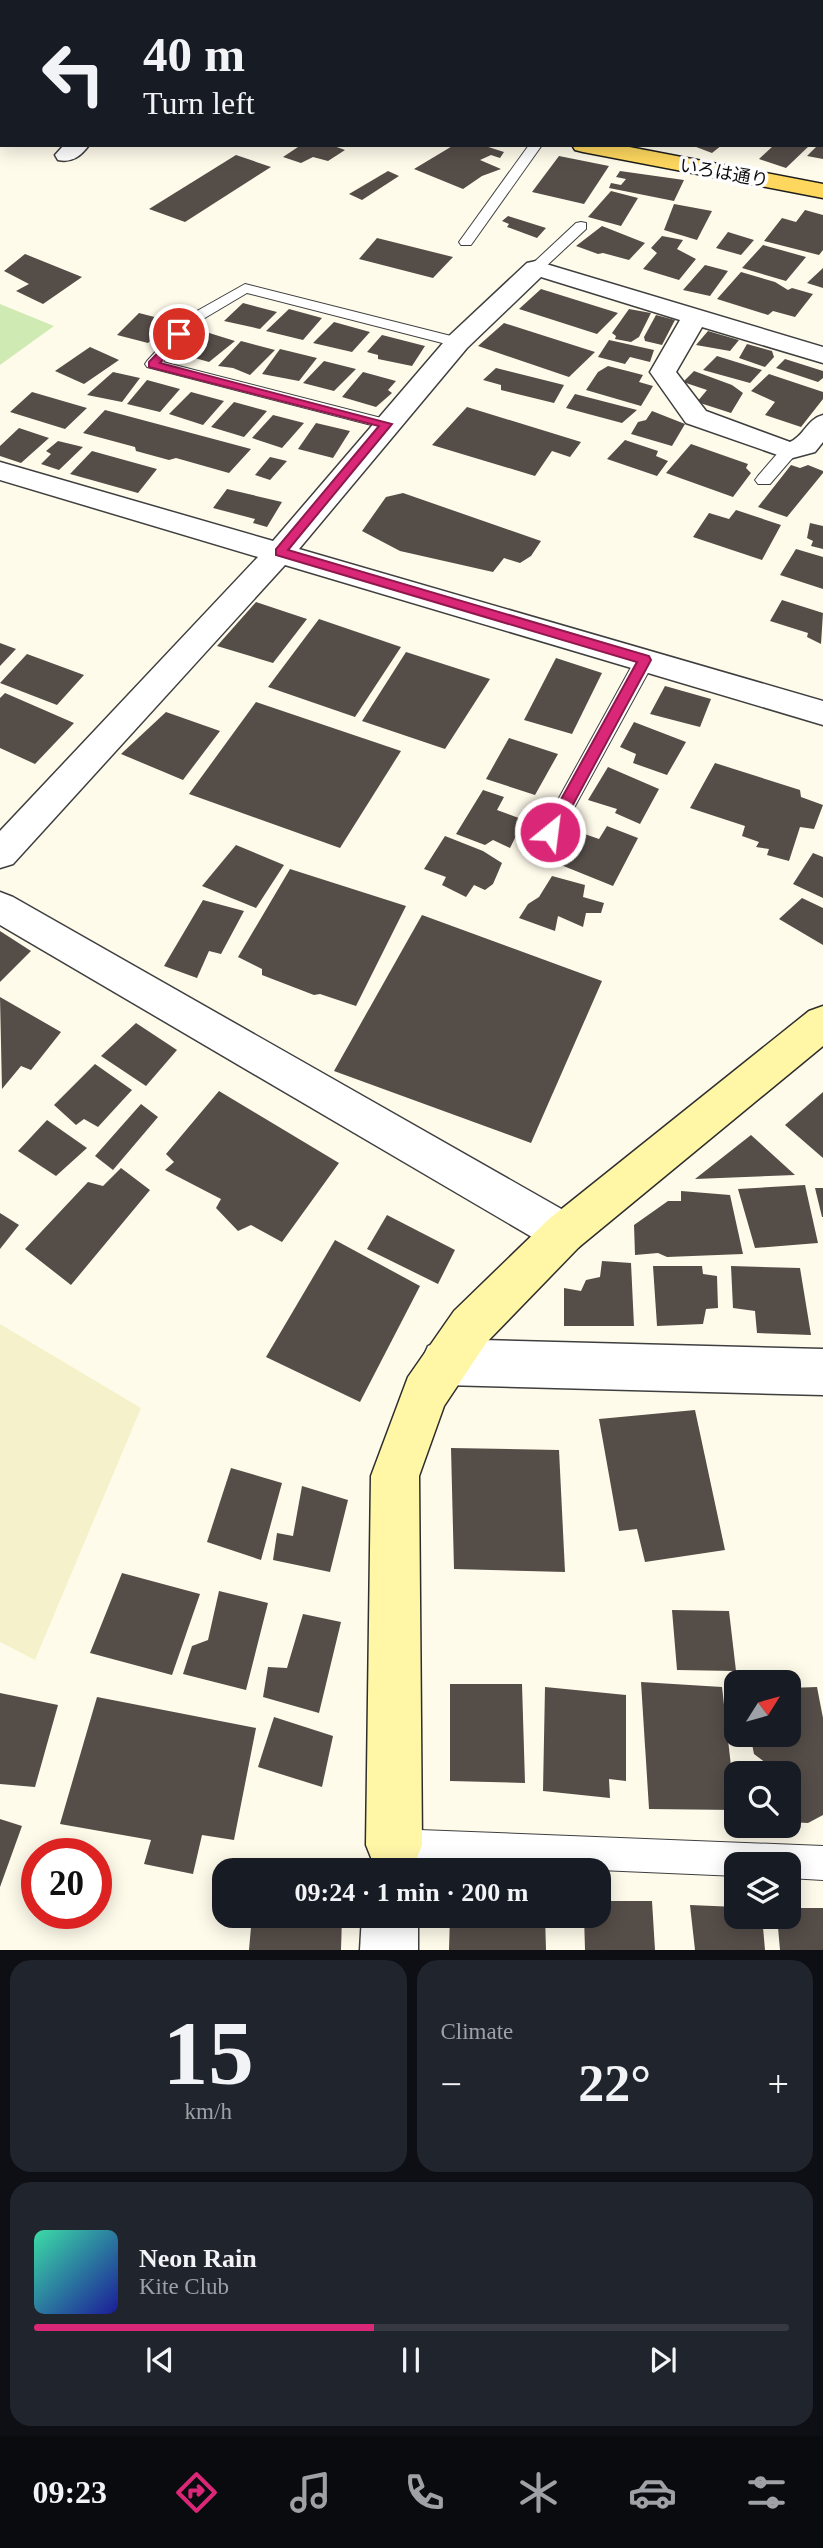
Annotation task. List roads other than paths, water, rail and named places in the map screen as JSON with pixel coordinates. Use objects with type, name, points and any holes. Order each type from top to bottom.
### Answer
[{"type":"main road","name":"いろは通り","points":[[593,147],[823,191]]},
{"type":"street","points":[[0,854],[280,552],[458,342],[536,268],[823,355]]},
{"type":"street","points":[[695,317],[663,372],[696,417],[789,451],[806,446],[823,423]]},
{"type":"street","points":[[0,471],[822,711]]},
{"type":"street","points":[[0,907],[564,1233]]},
{"type":"street","points":[[393,1858],[395,1476],[425,1393],[470,1327],[564,1233],[823,1023]]},
{"type":"street","points":[[444,1362],[823,1373]]},
{"type":"street","points":[[389,1950],[390,1928]]},
{"type":"lane","points":[[466,242],[535,147]]},
{"type":"lane","points":[[536,268],[581,226]]},
{"type":"lane","points":[[387,424],[153,364],[193,319],[245,288],[458,342]]},
{"type":"lane","points":[[764,480],[789,451]]},
{"type":"lane","points":[[550,832],[645,660]]},
{"type":"lane","points":[[611,1861],[823,1863]]}]
